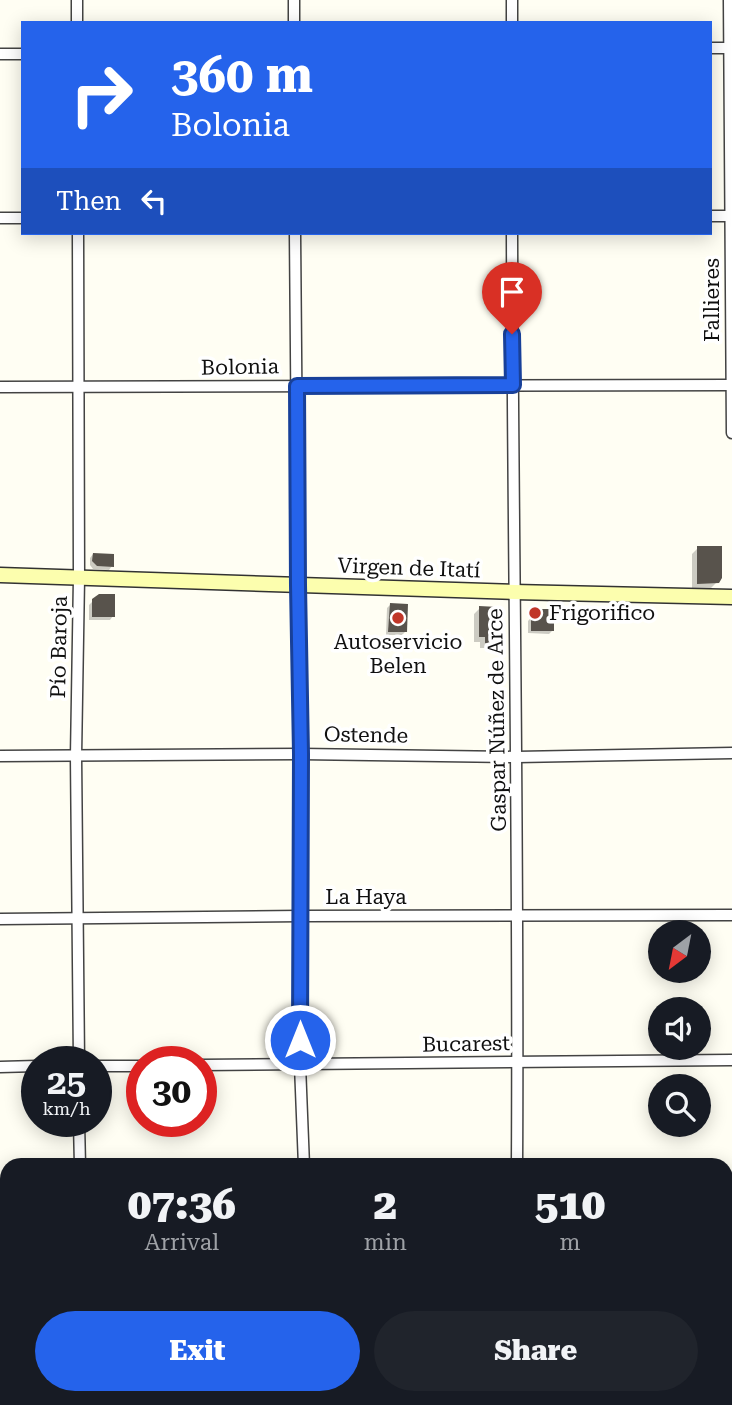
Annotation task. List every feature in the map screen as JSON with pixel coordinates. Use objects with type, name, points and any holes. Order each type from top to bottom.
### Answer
[{"type":"street","points":[[76,0],[77,21]]},
{"type":"street","points":[[294,0],[294,21]]},
{"type":"street","points":[[512,0],[512,21]]},
{"type":"street","name":"Fallieres","points":[[729,0],[732,433]]},
{"type":"street","points":[[712,48],[730,48]]},
{"type":"street","points":[[0,54],[21,54]]},
{"type":"street","points":[[712,216],[732,216]]},
{"type":"street","points":[[0,218],[21,218]]},
{"type":"street","name":"Pío Baroja","points":[[78,235],[79,578],[76,756],[79,1046]]},
{"type":"street","points":[[295,235],[301,754],[300,1065],[304,1158]]},
{"type":"street","name":"Gaspar Núñez de Arce","points":[[512,235],[518,915],[517,1158]]},
{"type":"street","name":"Bolonia","points":[[0,387],[731,384]]},
{"type":"street","name":"Virgen de Itatí","points":[[0,575],[732,597]]},
{"type":"street","name":"Ostende","points":[[0,756],[301,754],[517,757],[732,753]]},
{"type":"street","name":"La Haya","points":[[0,919],[732,915]]},
{"type":"street","name":"Bucarest","points":[[217,1065],[732,1060]]},
{"type":"street","points":[[0,1067],[21,1066]]},
{"type":"street","points":[[79,1137],[80,1158]]},
{"type":"building","points":[[697,546],[722,546],[722,578],[719,583],[697,584]]},
{"type":"building","points":[[93,553],[114,554],[114,567],[97,566],[92,561]]},
{"type":"building","points":[[99,594],[115,594],[115,617],[92,617],[92,599]]},
{"type":"building","name":"Autoservicio Belen","points":[[390,603],[408,604],[407,632],[388,632]]},
{"type":"building","points":[[479,606],[498,607],[503,612],[502,643],[485,643],[485,637],[479,637]]},
{"type":"building","points":[[537,609],[554,609],[554,631],[531,631],[531,616]]},
{"type":"place","name":"Frigorifico","points":[[535,613]]},
{"type":"place","name":"Autoservicio Belen","points":[[398,618]]},
{"type":"route","points":[[300,1040],[301,754],[297,386],[513,385],[512,334]]}]
